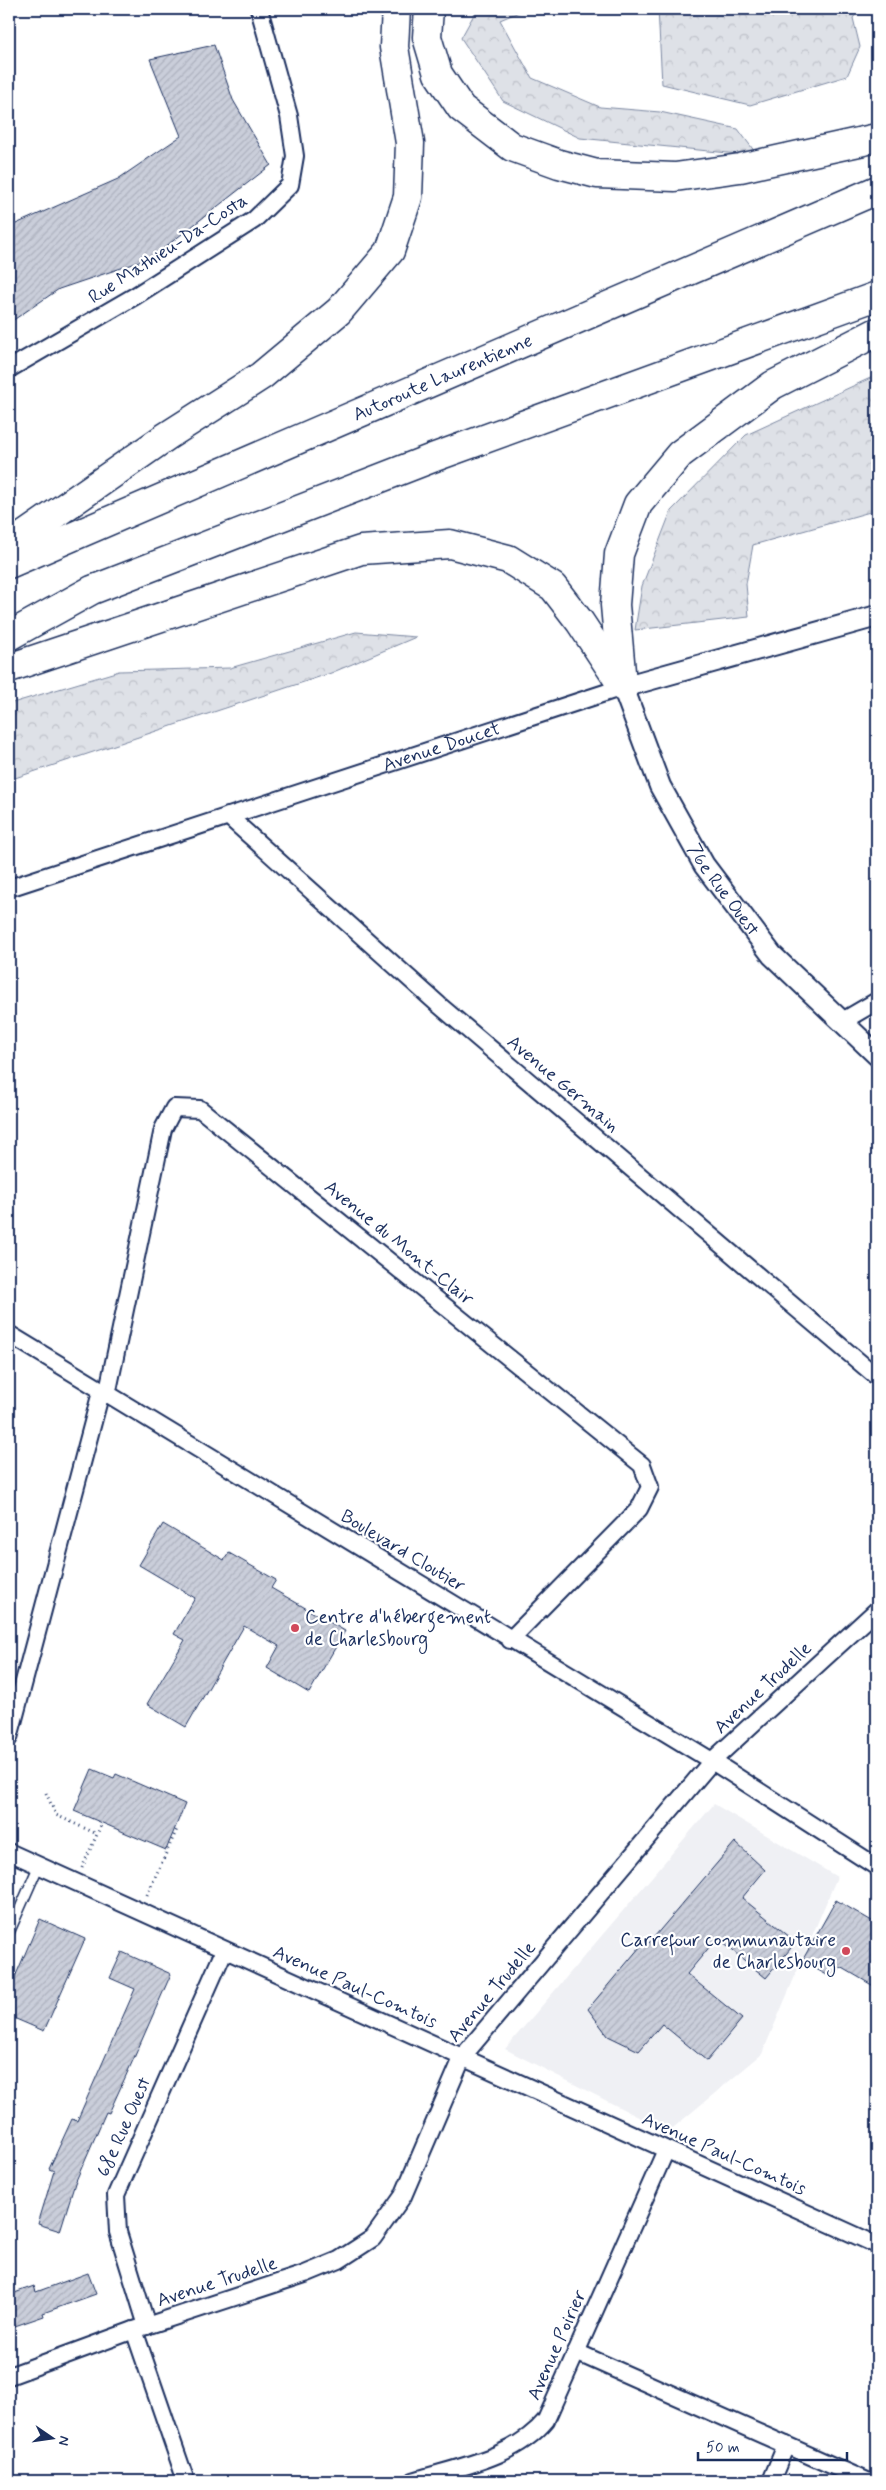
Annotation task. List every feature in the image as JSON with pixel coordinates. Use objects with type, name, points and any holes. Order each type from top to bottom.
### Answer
[{"type":"highway","points":[[9,546],[168,436],[261,376],[339,311],[390,251],[408,197],[410,143],[394,47],[396,9]]},
{"type":"highway","points":[[429,9],[427,37],[438,74],[461,108],[512,147],[559,164],[598,174],[675,177],[740,168],[877,138]]},
{"type":"highway","name":"Autoroute Laurentienne","points":[[9,564],[877,190]]},
{"type":"highway","points":[[9,636],[101,586],[435,457],[877,296]]},
{"type":"highway","points":[[623,687],[615,605],[618,562],[619,554],[638,504],[680,454],[773,386],[877,332]]},
{"type":"highway","points":[[9,668],[361,550],[450,544],[508,559],[553,587],[580,622],[623,687]]},
{"type":"street","name":"Rue Mathieu-Da-Costa","points":[[9,369],[135,296],[254,220],[290,185],[295,156],[289,116],[259,9]]},
{"type":"street","name":"Avenue Doucet","points":[[9,888],[623,687],[877,616]]},
{"type":"street","name":"76e Rue Ouest","points":[[623,687],[660,786],[704,865],[772,955],[877,1055]]},
{"type":"street","name":"Avenue Germain","points":[[228,816],[446,1011],[877,1377]]},
{"type":"street","points":[[842,1022],[877,1001]]},
{"type":"street","name":"Avenue du Mont-Clair","points":[[9,1738],[104,1393],[163,1129],[174,1108],[200,1109],[642,1465],[650,1487],[639,1509],[510,1640]]},
{"type":"street","name":"Boulevard Cloutier","points":[[9,1334],[712,1762],[877,1867]]},
{"type":"street","name":"Avenue Trudelle","points":[[9,2376],[140,2328],[305,2274],[339,2260],[373,2238],[403,2196],[462,2056],[712,1762],[877,1610]]},
{"type":"street","name":"Avenue Paul-Comtois","points":[[9,1852],[224,1951],[462,2056],[877,2245]]},
{"type":"street","name":"68e Rue Ouest","points":[[186,2481],[140,2328],[118,2232],[116,2195],[224,1951]]},
{"type":"street","name":"Avenue Poirier","points":[[413,2481],[498,2454],[534,2434],[546,2420],[666,2150]]},
{"type":"street","points":[[576,2352],[868,2481]]},
{"type":"street","points":[[771,2481],[786,2445]]},
{"type":"lane","points":[[9,1933],[39,1865]]},
{"type":"path","points":[[46,1793],[56,1815],[97,1834]]},
{"type":"path","points":[[75,1882],[102,1823]]},
{"type":"path","points":[[139,1912],[177,1829],[175,1828]]},
{"type":"shaded area","points":[[714,1804],[837,1877],[762,2054],[668,2132],[505,2049]]},
{"type":"green space","points":[[477,9],[526,9],[500,20],[532,78],[600,107],[660,112],[738,129],[758,156],[580,138],[503,101],[461,38]]},
{"type":"green space","points":[[658,9],[860,9],[853,18],[860,47],[847,76],[750,105],[662,84]]},
{"type":"green space","points":[[877,375],[877,510],[753,545],[746,584],[749,617],[635,630],[642,586],[671,511],[746,435]]},
{"type":"green space","points":[[356,632],[416,637],[331,673],[9,780],[9,704],[119,671],[230,668]]},
{"type":"building","points":[[214,45],[233,100],[271,165],[151,258],[59,289],[9,323],[9,227],[118,179],[181,136],[150,59]]},
{"type":"building","name":"Centre d'hébergement de Charlesbourg","points":[[163,1524],[224,1560],[229,1553],[276,1580],[271,1588],[345,1631],[309,1693],[267,1668],[279,1646],[244,1626],[186,1727],[147,1704],[185,1640],[174,1634],[195,1598],[139,1565]]},
{"type":"building","points":[[92,1769],[114,1778],[116,1774],[185,1804],[166,1850],[74,1811]]},
{"type":"building","points":[[735,1842],[765,1870],[742,1898],[796,1942],[766,1978],[717,1938],[687,1974],[742,2019],[707,2061],[662,2024],[639,2051],[608,2036],[588,2009],[645,1941],[649,1943]]},
{"type":"building","name":"Carrefour communautaire de Charlesbourg","points":[[836,1900],[877,1924],[877,1988],[841,1967],[834,1979],[802,1961]]},
{"type":"building","points":[[40,1919],[85,1939],[44,2031],[9,2016],[9,1991]]},
{"type":"building","points":[[122,1952],[171,1974],[109,2113],[106,2112],[75,2183],[60,2231],[38,2224],[54,2171],[49,2169],[72,2119],[77,2121],[135,1989],[110,1978]]},
{"type":"building","points":[[88,2273],[96,2294],[43,2313],[44,2316],[9,2328],[9,2295],[34,2286],[36,2292]]},
{"type":"place","name":"Centre d'hébergement de Charlesbourg","points":[[295,1628]]},
{"type":"place","name":"Carrefour communautaire de Charlesbourg","points":[[846,1951]]}]
